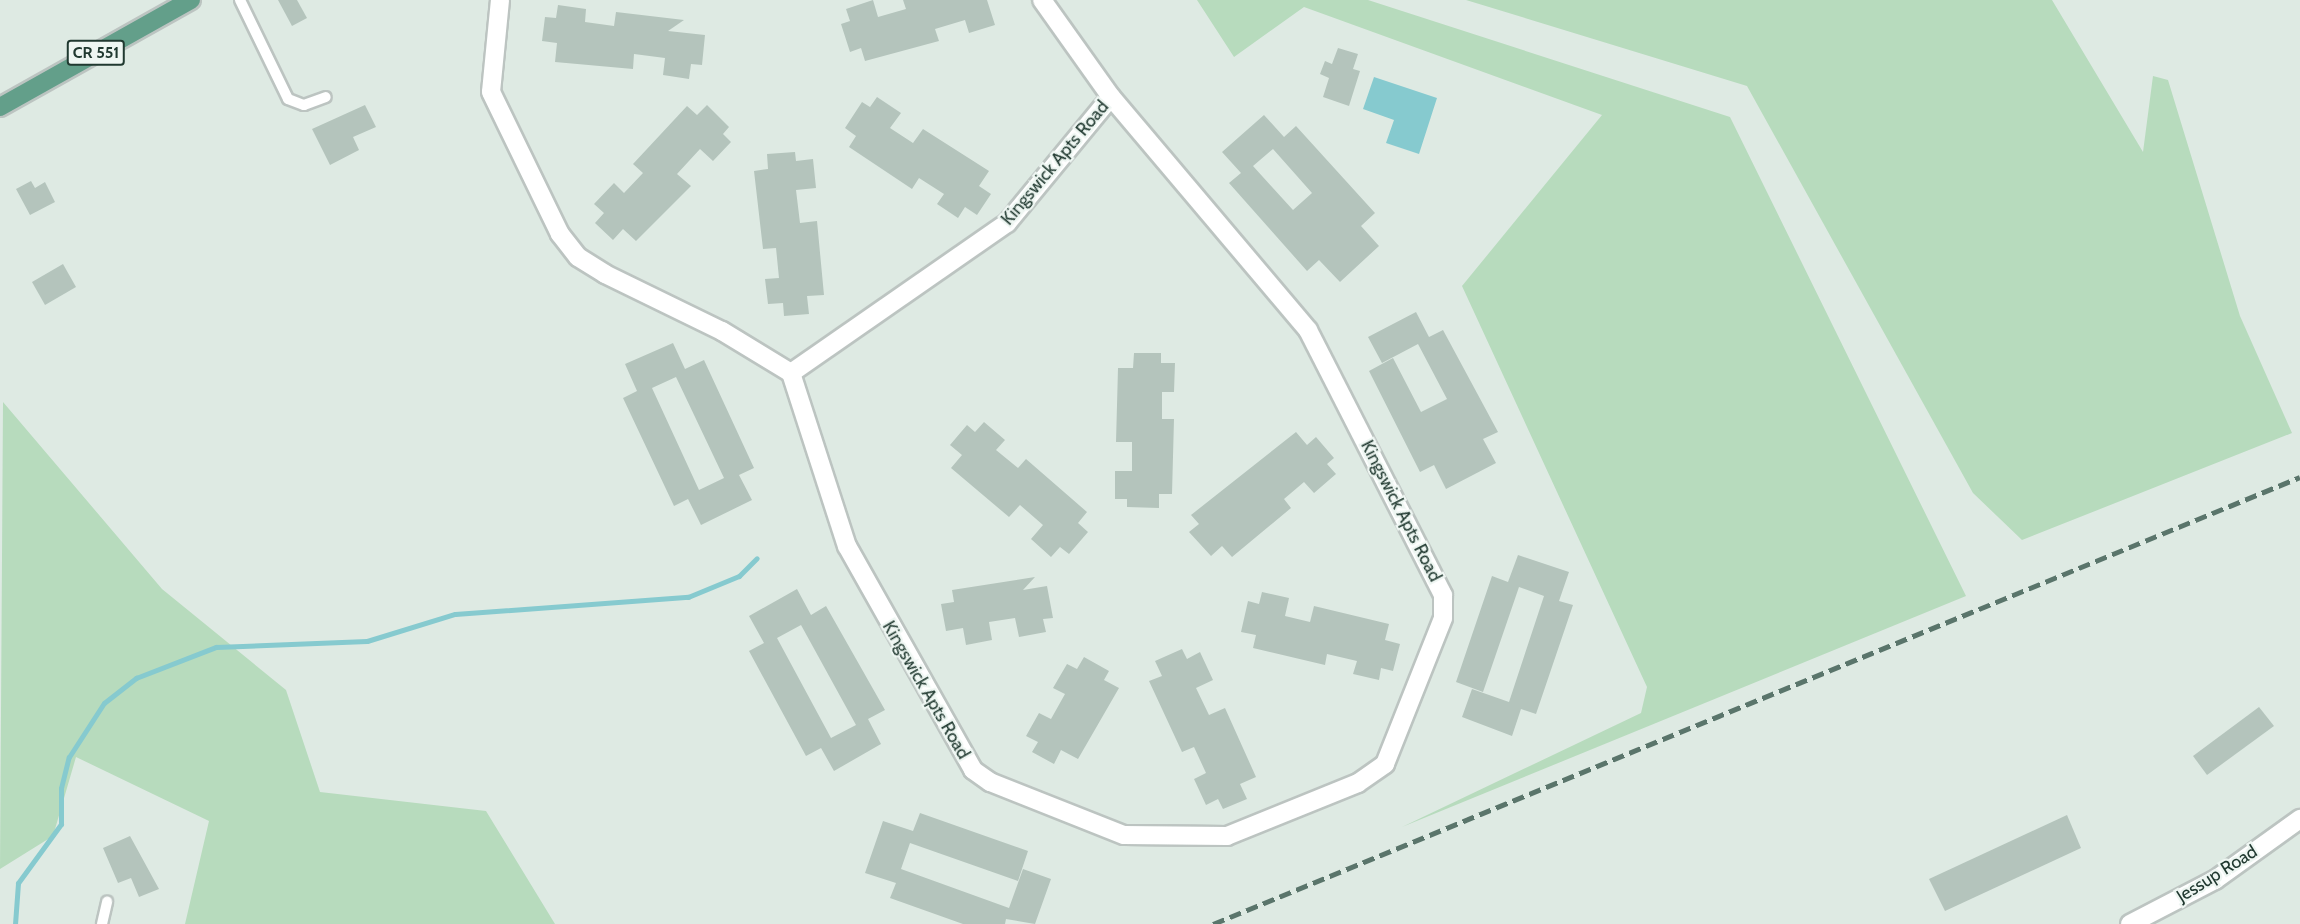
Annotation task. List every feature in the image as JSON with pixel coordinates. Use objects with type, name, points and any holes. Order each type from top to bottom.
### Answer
[{"type":"main road","name":"CR 551","points":[[0,106],[191,0]]},
{"type":"street","points":[[500,0],[491,92],[560,234],[578,257],[605,274],[722,332],[791,373]]},
{"type":"street","name":"Kingswick Apts Road","points":[[1042,0],[1111,97],[1308,330],[1443,595],[1443,618],[1385,764],[1358,783],[1227,836],[1187,840],[1124,835],[990,782],[964,759],[862,578],[791,373],[1007,223],[1111,97]]},
{"type":"street","name":"Jessup Road","points":[[2130,924],[2215,880],[2300,819]]},
{"type":"lane","points":[[240,0],[288,99],[304,105],[326,97]]},
{"type":"lane","points":[[102,924],[107,902]]},
{"type":"green space","points":[[1197,0],[1368,0],[1730,117],[1966,596],[1402,827],[1641,713],[1647,687],[1462,286],[1602,115],[1304,7],[1234,57]]},
{"type":"green space","points":[[1466,0],[2052,0],[2143,152],[2153,76],[2168,80],[2240,316],[2292,433],[2022,540],[1973,493],[1747,86]]},
{"type":"green space","points":[[3,402],[162,589],[286,690],[320,792],[486,811],[555,924],[185,924],[209,821],[76,757],[53,836],[0,869]]},
{"type":"water","points":[[1374,77],[1437,98],[1419,154],[1386,143],[1394,120],[1363,109]]},
{"type":"building","points":[[278,0],[297,0],[307,18],[292,26]]},
{"type":"building","points":[[873,0],[878,17],[906,9],[903,0],[987,0],[995,25],[969,33],[965,20],[935,29],[939,41],[865,61],[861,48],[850,52],[841,24],[850,21],[846,9]]},
{"type":"building","points":[[558,5],[586,9],[585,22],[614,26],[616,12],[684,20],[668,31],[705,35],[702,65],[691,64],[689,79],[663,75],[665,58],[634,54],[633,69],[555,62],[557,43],[542,41],[545,17],[556,18]]},
{"type":"building","points":[[1338,48],[1358,54],[1353,69],[1360,71],[1349,106],[1323,97],[1329,78],[1320,74],[1325,61],[1332,64]]},
{"type":"building","points":[[877,97],[901,113],[890,128],[913,143],[923,129],[989,171],[979,186],[991,194],[977,215],[965,207],[958,218],[937,204],[944,194],[919,178],[912,189],[849,147],[856,136],[845,128],[862,102],[870,107]]},
{"type":"building","points":[[365,105],[376,127],[353,137],[359,150],[330,165],[312,129]]},
{"type":"building","points":[[707,105],[729,127],[723,134],[731,142],[713,161],[700,149],[677,174],[691,186],[636,241],[623,229],[613,240],[595,223],[604,213],[594,204],[614,183],[624,193],[643,173],[633,164],[687,106],[697,115]]},
{"type":"building","points":[[1264,115],[1284,137],[1296,126],[1375,213],[1361,226],[1379,246],[1340,282],[1319,260],[1307,271],[1229,183],[1241,173],[1222,152]],"holes":[[[1273,149],[1312,193],[1293,210],[1253,166]]]},
{"type":"building","points":[[795,152],[796,161],[813,159],[816,188],[796,190],[800,223],[817,221],[824,295],[807,296],[809,314],[784,316],[783,303],[768,304],[765,279],[779,278],[776,248],[763,249],[754,171],[768,169],[767,154]]},
{"type":"building","points":[[31,181],[35,188],[45,182],[55,202],[30,215],[16,189]]},
{"type":"building","points":[[63,264],[76,287],[45,305],[32,282]]},
{"type":"building","points":[[1416,312],[1429,337],[1443,330],[1498,432],[1483,439],[1496,463],[1446,489],[1434,465],[1420,472],[1369,371],[1393,358],[1421,412],[1447,399],[1418,344],[1382,363],[1368,337]]},
{"type":"building","points":[[673,343],[685,369],[704,360],[754,468],[739,475],[752,500],[701,525],[688,499],[674,506],[623,398],[637,391],[625,364]],"holes":[[[676,377],[724,478],[699,490],[652,388]]]},
{"type":"building","points":[[1134,353],[1161,353],[1161,363],[1175,363],[1174,392],[1162,392],[1162,419],[1174,419],[1172,494],[1159,494],[1159,508],[1127,507],[1127,499],[1115,499],[1115,471],[1132,471],[1132,442],[1116,442],[1118,368],[1133,368]]},
{"type":"building","points":[[984,422],[1005,440],[996,450],[1018,468],[1026,459],[1087,512],[1078,523],[1088,532],[1069,554],[1060,547],[1051,557],[1031,539],[1043,525],[1020,505],[1009,517],[951,468],[962,455],[950,445],[967,425],[975,432]]},
{"type":"building","points":[[1296,432],[1307,445],[1316,437],[1334,458],[1327,464],[1336,474],[1314,493],[1304,482],[1284,499],[1291,508],[1232,557],[1222,546],[1211,556],[1189,532],[1199,524],[1191,515]]},
{"type":"building","points":[[1518,555],[1569,572],[1559,601],[1573,605],[1536,714],[1521,709],[1512,736],[1462,717],[1472,689],[1509,702],[1544,596],[1519,587],[1483,692],[1456,682],[1492,576],[1508,582]]},
{"type":"building","points":[[1035,577],[1023,590],[1047,586],[1053,618],[1043,619],[1046,632],[1019,637],[1015,618],[989,622],[992,640],[966,645],[963,628],[946,631],[941,604],[954,602],[952,590]]},
{"type":"building","points":[[797,589],[811,615],[826,606],[885,710],[868,719],[881,744],[834,771],[821,748],[806,756],[749,651],[764,643],[749,616]],"holes":[[[801,625],[856,725],[831,738],[777,638]]]},
{"type":"building","points":[[1262,592],[1289,598],[1285,616],[1310,622],[1314,606],[1389,624],[1385,640],[1400,644],[1393,671],[1381,668],[1379,680],[1353,674],[1357,661],[1327,654],[1325,665],[1253,648],[1256,635],[1241,632],[1248,601],[1259,604]]},
{"type":"building","points":[[1182,649],[1187,659],[1200,652],[1213,680],[1196,688],[1209,715],[1225,708],[1256,777],[1240,784],[1247,799],[1223,809],[1218,799],[1206,805],[1194,779],[1206,773],[1194,747],[1182,752],[1149,681],[1162,676],[1155,661]]},
{"type":"building","points":[[1084,657],[1109,671],[1104,680],[1119,688],[1078,759],[1061,750],[1054,764],[1032,752],[1038,742],[1026,736],[1039,713],[1051,719],[1065,694],[1053,688],[1067,664],[1077,669]]},
{"type":"building","points":[[2259,707],[2274,726],[2207,775],[2193,756]]},
{"type":"building","points":[[920,813],[1028,851],[1018,881],[910,843],[901,869],[1009,908],[1023,869],[1051,879],[1035,924],[1006,919],[1005,924],[963,924],[890,898],[896,883],[865,873],[883,821],[913,831]]},
{"type":"building","points":[[2067,815],[2081,848],[1945,911],[1929,879]]},
{"type":"building","points":[[130,836],[159,889],[139,897],[131,878],[118,883],[103,848]]},
{"type":"waterway","points":[[15,924],[18,883],[61,824],[61,788],[69,757],[104,703],[136,678],[216,647],[367,641],[455,614],[688,597],[739,576],[757,558]]},
{"type":"railway","points":[[1213,924],[2300,477]]}]
